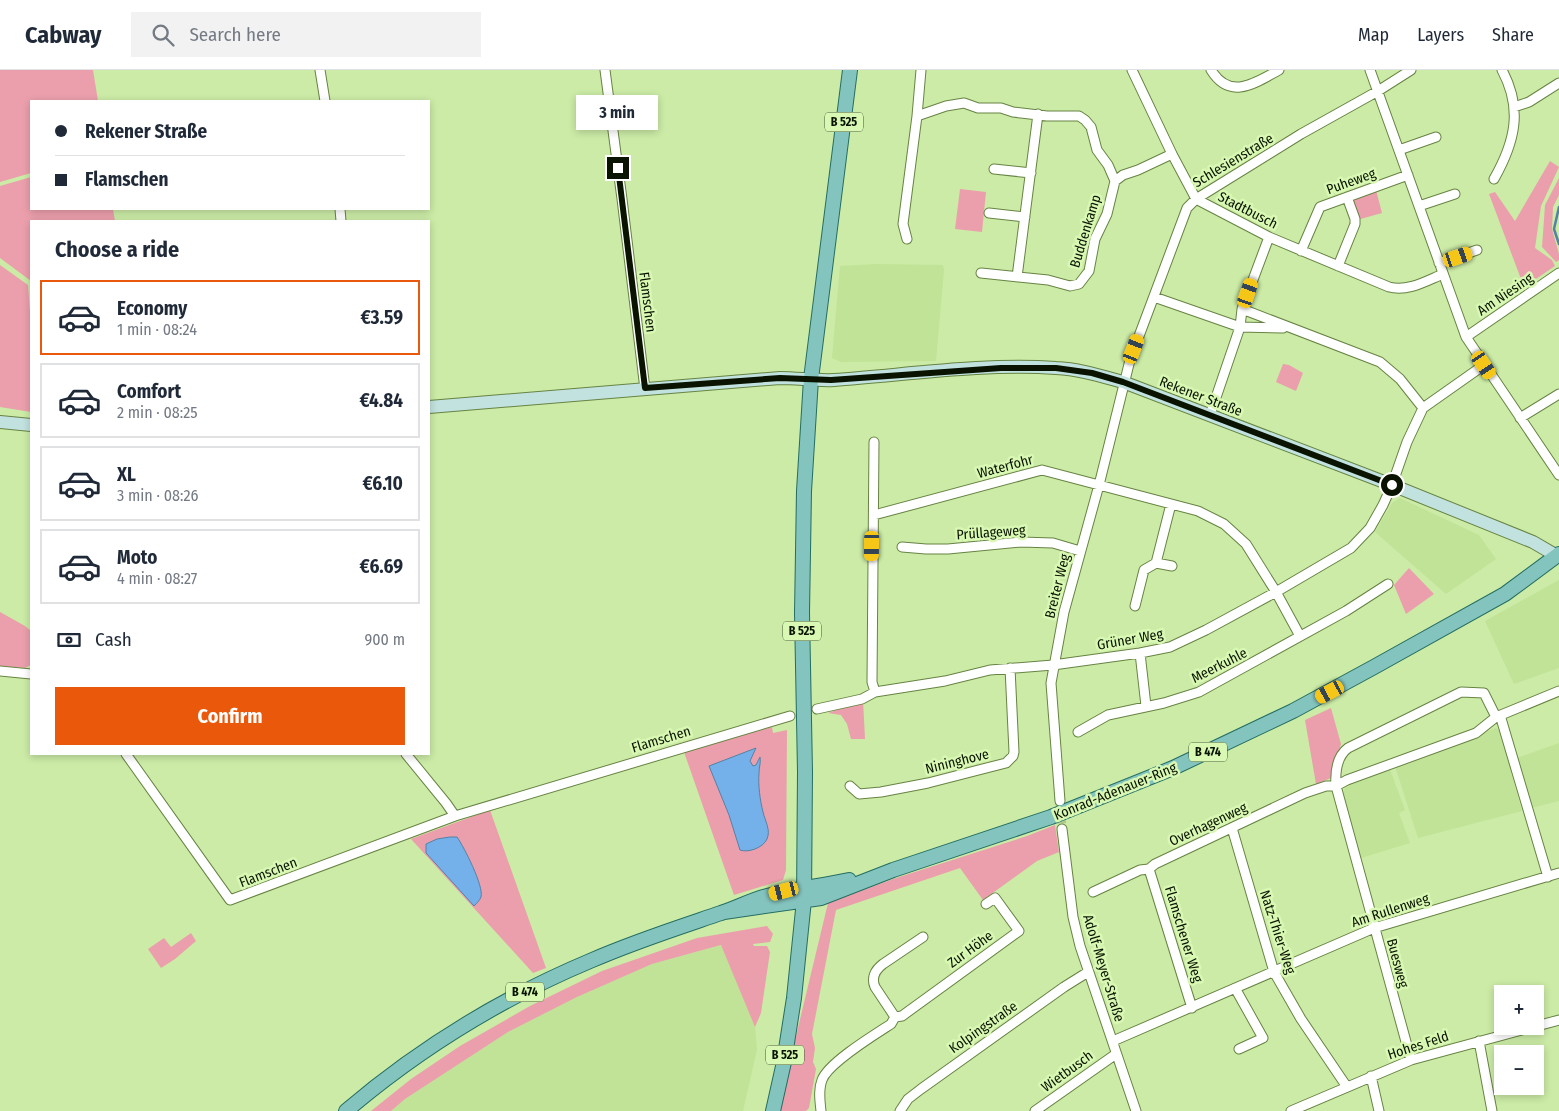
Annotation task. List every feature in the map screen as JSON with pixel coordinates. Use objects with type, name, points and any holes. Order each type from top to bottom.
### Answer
[{"type":"main road","name":"B 525","points":[[773,1111],[784,1062],[791,1016],[804,894],[805,772],[802,613],[804,491],[811,379],[850,70]]},
{"type":"main road","name":"Konrad-Adenauer-Ring","points":[[804,894],[821,898],[893,870],[1051,817],[1222,746],[1316,700],[1484,606],[1505,594],[1558,555]]},
{"type":"main road","name":"B 474","points":[[346,1111],[441,1040],[522,993],[571,969],[620,948],[724,912],[804,894]]},
{"type":"street","points":[[320,70],[325,100]]},
{"type":"street","name":"Flamschen","points":[[605,70],[645,388]]},
{"type":"street","points":[[907,238],[903,224],[921,70]]},
{"type":"street","name":"Stadtbusch","points":[[1132,70],[1172,154],[1196,198],[1269,237],[1389,287],[1407,288],[1443,274]]},
{"type":"street","points":[[1211,70],[1216,78],[1236,88],[1246,87],[1279,70]]},
{"type":"street","points":[[1370,70],[1466,337],[1559,476]]},
{"type":"street","name":"Schlesienstraße","points":[[1123,382],[1187,208],[1196,198],[1411,70]]},
{"type":"street","points":[[1494,179],[1502,166],[1511,143],[1515,121],[1509,84],[1502,70]]},
{"type":"street","points":[[1514,107],[1529,102],[1559,83]]},
{"type":"street","name":"Buddenkamp","points":[[917,116],[946,106],[964,103],[978,108],[1001,108],[1013,112],[1048,116],[1079,116],[1091,127],[1097,150],[1108,165],[1115,181],[1107,214],[1095,239],[1089,271],[1078,284],[1070,286],[1048,280],[981,273]]},
{"type":"street","points":[[1017,277],[1038,114]]},
{"type":"street","points":[[1399,150],[1436,136]]},
{"type":"street","name":"Buddenkamp","points":[[1115,181],[1123,175],[1172,154]]},
{"type":"street","points":[[994,169],[1031,173]]},
{"type":"street","name":"Puheweg","points":[[1301,251],[1320,207],[1408,175]]},
{"type":"street","points":[[1419,206],[1455,194]]},
{"type":"street","points":[[1338,266],[1355,224],[1347,197]]},
{"type":"street","points":[[989,213],[1025,217]]},
{"type":"street","points":[[1210,415],[1240,328],[1242,309],[1269,237]]},
{"type":"street","points":[[1439,263],[1477,250]]},
{"type":"street","name":"Am Niesing","points":[[1466,337],[1559,273]]},
{"type":"street","points":[[1154,298],[1240,328],[1288,328]]},
{"type":"street","points":[[1242,309],[1380,362],[1405,384],[1423,408]]},
{"type":"street","points":[[1392,485],[1407,442],[1423,408],[1484,365]]},
{"type":"street","name":"Rekener Straße","points":[[430,407],[780,378],[831,380],[1001,368],[1056,368],[1092,373],[1123,382],[1392,485],[1533,542],[1558,555]]},
{"type":"street","name":"Breiter Weg","points":[[1060,801],[1050,683],[1064,612],[1099,485],[1123,382]]},
{"type":"street","points":[[1520,418],[1559,394]]},
{"type":"street","points":[[0,422],[30,425]]},
{"type":"street","points":[[874,442],[872,682],[876,692]]},
{"type":"street","name":"Waterfohr","points":[[874,515],[1042,470],[1209,515],[1239,536],[1253,554],[1276,592]]},
{"type":"street","name":"Grüner Weg","points":[[817,709],[862,699],[876,692],[945,681],[990,670],[1053,665],[1170,647],[1276,592],[1351,548],[1370,528],[1392,485]]},
{"type":"street","points":[[1156,563],[1172,504]]},
{"type":"street","name":"Prüllageweg","points":[[902,547],[941,549],[1037,542],[1054,543],[1080,550]]},
{"type":"street","points":[[1135,606],[1144,570],[1156,563],[1172,566]]},
{"type":"street","name":"Meerkuhle","points":[[1078,732],[1108,715],[1164,703],[1200,692],[1354,607],[1388,584]]},
{"type":"street","points":[[1276,592],[1300,636]]},
{"type":"street","points":[[1140,653],[1146,706]]},
{"type":"street","name":"Nininghove","points":[[850,786],[860,794],[881,792],[928,783],[1000,765],[1010,760],[1014,752],[1010,668]]},
{"type":"street","points":[[0,671],[30,674]]},
{"type":"street","points":[[1336,786],[1335,772],[1338,762],[1345,751],[1461,692],[1484,693],[1498,716],[1548,877]]},
{"type":"street","name":"Overhagenweg","points":[[1093,892],[1140,870],[1149,868],[1305,793],[1326,786],[1336,786],[1347,780],[1476,733],[1498,716],[1559,692]]},
{"type":"street","name":"Flamschen","points":[[127,755],[230,900],[455,816],[790,716]]},
{"type":"street","points":[[407,755],[455,816]]},
{"type":"street","name":"Buesweg","points":[[1336,786],[1411,1060]]},
{"type":"street","name":"Natz-Thier-Weg","points":[[1232,828],[1274,972],[1301,1019],[1348,1086]]},
{"type":"street","name":"Adolf-Meyer-Straße","points":[[1062,829],[1073,917],[1088,972],[1136,1111]]},
{"type":"street","name":"Flamschener Weg","points":[[1149,868],[1192,1008]]},
{"type":"street","name":"Am Rullenweg","points":[[1113,1041],[1374,928],[1559,873]]},
{"type":"street","name":"Zur Höhe","points":[[821,1111],[820,1087],[829,1068],[891,1024],[895,1017],[902,1016],[1019,931],[995,898],[986,904]]},
{"type":"street","points":[[895,1017],[876,988],[874,983],[875,974],[877,969],[883,964],[923,937]]},
{"type":"street","name":"Kolpingstraße","points":[[900,1111],[908,1099],[920,1089],[1088,972]]},
{"type":"street","points":[[1235,988],[1263,1038],[1239,1049]]},
{"type":"street","name":"Hohes Feld","points":[[1291,1111],[1411,1060],[1559,1020]]},
{"type":"street","points":[[1479,1041],[1492,1111]]},
{"type":"street","name":"Wietbusch","points":[[1035,1111],[1116,1054]]},
{"type":"street","points":[[1371,1076],[1379,1111]]},
{"type":"shaded area","points":[[0,70],[93,70],[98,100],[30,100],[30,173],[0,182]]},
{"type":"shaded area","points":[[1550,161],[1559,167],[1541,206],[1535,248],[1552,260],[1555,266],[1524,287],[1489,194],[1495,192],[1515,221]]},
{"type":"shaded area","points":[[30,177],[30,210],[113,210],[115,220],[30,220],[30,280],[0,258],[0,186]]},
{"type":"shaded area","points":[[1559,178],[1559,195],[1553,207],[1552,229],[1559,254],[1559,260],[1556,262],[1542,247],[1545,205]]},
{"type":"shaded area","points":[[960,189],[986,192],[982,232],[955,229]]},
{"type":"shaded area","points":[[1376,190],[1382,213],[1357,220],[1350,200]]},
{"type":"shaded area","points":[[876,264],[943,265],[936,361],[841,362],[832,358],[840,266]]},
{"type":"shaded area","points":[[0,265],[28,285],[30,312],[30,412],[0,407]]},
{"type":"shaded area","points":[[1283,364],[1289,365],[1303,373],[1296,391],[1276,382]]},
{"type":"shaded area","points":[[1400,498],[1479,535],[1496,559],[1446,594],[1375,532],[1392,503]]},
{"type":"shaded area","points":[[1409,568],[1434,594],[1406,614],[1394,585]]},
{"type":"shaded area","points":[[1559,580],[1559,668],[1514,684],[1485,621]]},
{"type":"shaded area","points":[[0,612],[30,630],[30,666],[25,668],[0,666]]},
{"type":"shaded area","points":[[863,700],[865,739],[851,739],[847,724],[841,715],[828,713]]},
{"type":"shaded area","points":[[1331,708],[1341,744],[1331,778],[1316,784],[1305,720]]},
{"type":"shaded area","points":[[772,727],[773,733],[787,730],[786,870],[783,880],[734,895],[684,752]]},
{"type":"shaded area","points":[[1496,728],[1499,730],[1513,769],[1511,773],[1522,811],[1418,838],[1394,763]]},
{"type":"shaded area","points":[[1559,743],[1559,801],[1531,808],[1517,758]]},
{"type":"shaded area","points":[[1389,767],[1405,810],[1399,813],[1410,843],[1361,858],[1343,792],[1348,782]]},
{"type":"shaded area","points":[[490,810],[546,968],[533,973],[411,839]]},
{"type":"shaded area","points":[[1055,825],[1059,852],[1037,861],[983,900],[960,868],[836,910],[812,1034],[815,1048],[813,1062],[816,1069],[809,1108],[806,1111],[778,1111],[828,903],[893,879],[1027,836]]},
{"type":"shaded area","points":[[767,926],[773,934],[770,942],[753,944],[754,946],[767,946],[770,952],[761,1013],[755,1027],[721,945],[652,964],[577,997],[508,1032],[405,1099],[391,1111],[371,1111],[411,1079],[460,1046],[530,1006],[602,971],[697,938]]},
{"type":"shaded area","points":[[191,933],[196,941],[161,968],[148,949],[164,938],[171,947]]},
{"type":"shaded area","points":[[722,945],[755,1026],[757,1050],[743,1111],[391,1111],[405,1099],[508,1032],[577,997],[652,964]]},
{"type":"water","points":[[756,748],[750,761],[753,766],[756,765],[760,757],[759,792],[768,836],[759,847],[743,851],[740,850],[729,815],[709,766]]},
{"type":"water","points":[[457,837],[480,884],[481,897],[474,906],[426,853],[426,844],[437,839]]},
{"type":"waterway","points":[[1559,207],[1554,229],[1559,244]]},
{"type":"tunnel","points":[[1060,801],[1062,829]]},
{"type":"route","points":[[618,168],[645,388],[780,378],[831,380],[1001,368],[1056,368],[1092,373],[1123,382],[1392,485]]}]
